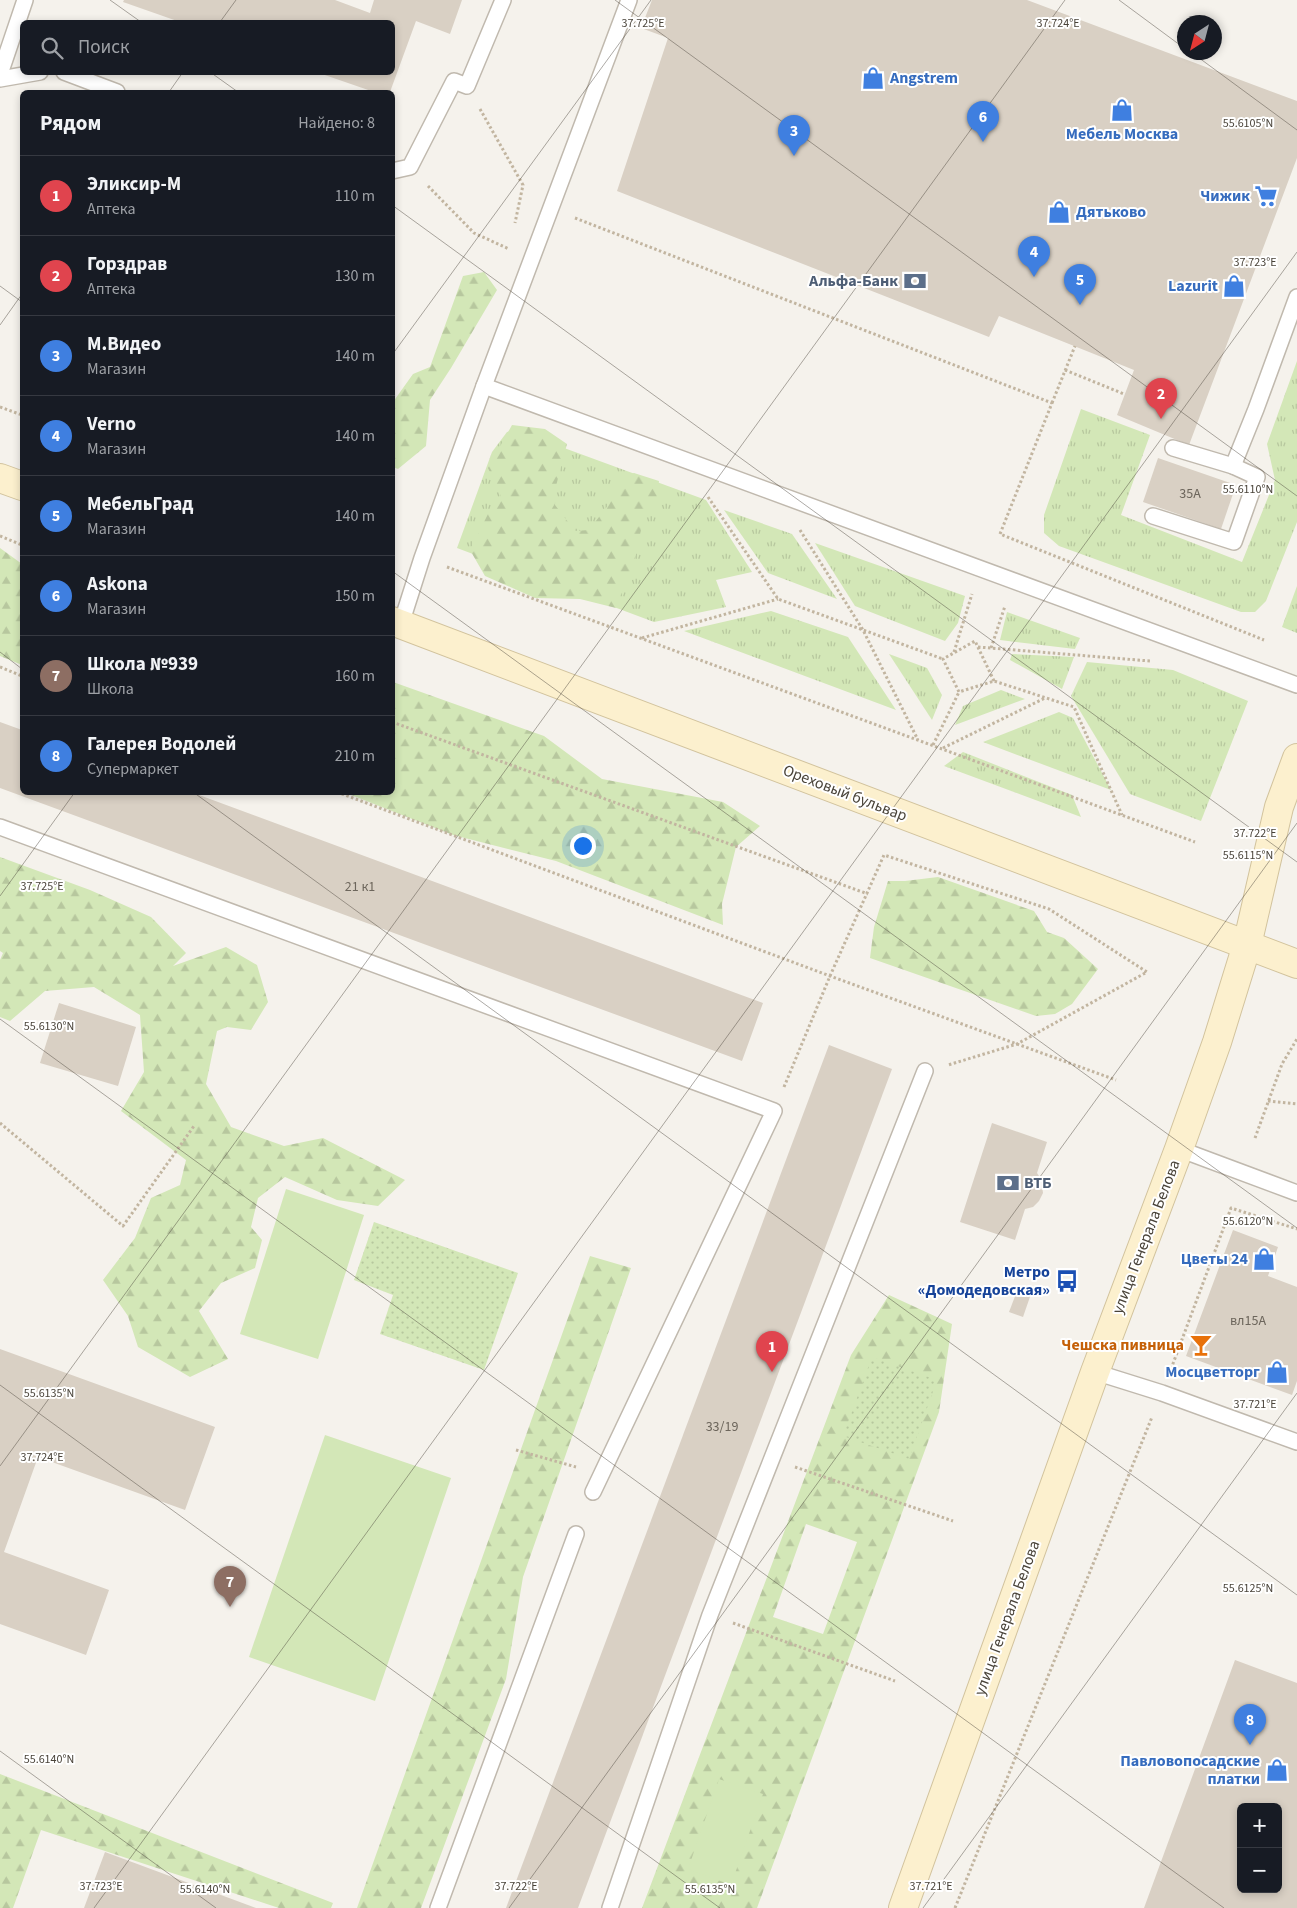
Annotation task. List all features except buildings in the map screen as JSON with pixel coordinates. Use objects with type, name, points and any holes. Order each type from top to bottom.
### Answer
[{"type":"street","points":[[0,478],[20,485]]},
{"type":"street","name":"Ореховый бульвар","points":[[397,622],[1297,964]]},
{"type":"street","name":"улица Генерала Белова","points":[[906,1907],[1095,1372],[1217,1042],[1247,945],[1279,807],[1297,758]]},
{"type":"lane","points":[[0,74],[26,0]]},
{"type":"lane","points":[[395,170],[410,168],[454,81],[467,86],[503,0]]},
{"type":"lane","points":[[397,622],[629,0]]},
{"type":"lane","points":[[0,79],[23,75]]},
{"type":"lane","points":[[72,75],[112,90]]},
{"type":"lane","points":[[1233,466],[1297,297]]},
{"type":"lane","points":[[484,386],[1297,685]]},
{"type":"lane","points":[[1153,516],[1234,542],[1257,477],[1233,466],[1173,448]]},
{"type":"lane","points":[[0,827],[774,1111],[593,1492]]},
{"type":"lane","points":[[610,1908],[710,1615],[925,1071]]},
{"type":"lane","points":[[1179,1149],[1297,1193]]},
{"type":"lane","points":[[1095,1372],[1162,1393],[1297,1442]]},
{"type":"lane","points":[[438,1908],[576,1534]]},
{"type":"path","points":[[467,86],[523,185],[513,231]]},
{"type":"path","points":[[410,168],[474,233],[532,260]]},
{"type":"path","points":[[551,209],[1052,403]]},
{"type":"path","points":[[509,249],[511,240]]},
{"type":"path","points":[[1075,346],[1000,534],[1264,640]]},
{"type":"path","points":[[1065,370],[1124,394]]},
{"type":"path","points":[[0,407],[20,414]]},
{"type":"path","points":[[714,495],[704,492],[778,599],[942,659],[959,692]]},
{"type":"path","points":[[806,529],[797,526],[863,630],[918,740]]},
{"type":"path","points":[[0,536],[20,543]]},
{"type":"path","points":[[422,558],[1195,842]]},
{"type":"path","points":[[954,653],[973,590]]},
{"type":"path","points":[[642,638],[778,599]]},
{"type":"path","points":[[991,648],[1006,602]]},
{"type":"path","points":[[942,659],[975,642],[994,680]]},
{"type":"path","points":[[978,647],[1150,661]]},
{"type":"path","points":[[0,667],[20,675]]},
{"type":"path","points":[[933,745],[959,692],[994,680],[1074,707],[1122,815]]},
{"type":"path","points":[[942,749],[1046,698]]},
{"type":"path","points":[[395,723],[868,894]]},
{"type":"path","points":[[345,795],[830,976],[1116,1080]]},
{"type":"path","points":[[774,1111],[830,976],[884,855],[1049,909],[1147,972],[1017,1044],[925,1071]]},
{"type":"path","points":[[1255,1138],[1282,1064],[1297,1039]]},
{"type":"path","points":[[1268,1101],[1297,1104]]},
{"type":"path","points":[[0,1123],[123,1226],[194,1126]]},
{"type":"path","points":[[955,1908],[1162,1393],[1231,1208],[1297,1229]]},
{"type":"path","points":[[516,1450],[601,1474]]},
{"type":"path","points":[[772,1458],[953,1521]]},
{"type":"path","points":[[710,1615],[895,1681]]},
{"type":"green space","points":[[484,272],[497,290],[430,400],[426,446],[398,469],[395,468],[395,399],[413,374],[430,367],[463,276]]},
{"type":"green space","points":[[1297,361],[1297,522],[1266,601],[1255,612],[1241,612],[1059,546],[1044,533],[1044,515],[1081,409],[1150,435],[1121,515],[1242,562],[1275,480],[1267,444]]},
{"type":"green space","points":[[512,425],[545,429],[567,444],[556,486],[555,505],[575,531],[589,530],[609,504],[620,478],[634,473],[659,481],[657,497],[644,515],[635,559],[616,608],[580,599],[535,598],[485,576],[470,550],[491,508],[501,496],[488,468]]},
{"type":"green space","points":[[515,430],[706,500],[752,572],[716,580],[726,607],[654,622],[457,548],[492,452],[507,432]]},
{"type":"green space","points":[[724,510],[792,534],[837,599],[768,573]]},
{"type":"green space","points":[[815,543],[965,596],[958,623],[945,641],[855,606]]},
{"type":"green space","points":[[0,548],[20,563],[20,664],[0,656]]},
{"type":"green space","points":[[1297,586],[1297,633],[1282,627]]},
{"type":"green space","points":[[771,611],[848,637],[896,710],[684,631]]},
{"type":"green space","points":[[1007,612],[1080,638],[1075,649],[1000,640]]},
{"type":"green space","points":[[889,654],[927,668],[942,695],[932,720]]},
{"type":"green space","points":[[1012,654],[1074,657],[1062,689],[1010,660]]},
{"type":"green space","points":[[1087,662],[1173,670],[1248,701],[1201,821],[1130,794],[1071,696]]},
{"type":"green space","points":[[395,683],[544,736],[602,779],[723,802],[760,826],[736,847],[722,904],[723,925],[556,861],[453,835],[351,795],[395,795]]},
{"type":"green space","points":[[1001,690],[1025,699],[955,725],[963,706]]},
{"type":"green space","points":[[1059,712],[1073,718],[1111,790],[983,742]]},
{"type":"green space","points":[[963,752],[1072,795],[1081,817],[944,766]]},
{"type":"green space","points":[[0,857],[90,890],[151,917],[186,953],[173,966],[226,947],[257,965],[268,1002],[251,1030],[227,1027],[217,1031],[206,1084],[231,1127],[284,1146],[323,1138],[405,1180],[378,1206],[337,1200],[285,1177],[258,1198],[251,1227],[262,1240],[255,1268],[221,1283],[199,1311],[228,1359],[190,1377],[138,1347],[128,1316],[103,1280],[135,1238],[151,1198],[180,1185],[186,1160],[121,1111],[144,1072],[140,1015],[94,987],[45,991],[10,1021],[0,1017],[0,960],[3,953],[0,951]]},
{"type":"green space","points":[[938,877],[1034,911],[1047,932],[1064,938],[1098,969],[1072,1004],[1055,1014],[1036,1016],[870,958],[874,927],[888,881]]},
{"type":"green space","points":[[286,1189],[364,1215],[318,1359],[240,1334]]},
{"type":"green space","points":[[374,1222],[518,1273],[484,1370],[380,1334],[393,1295],[354,1280]]},
{"type":"green space","points":[[590,1256],[631,1268],[523,1577],[506,1679],[421,1908],[357,1908]]},
{"type":"green space","points":[[889,1295],[952,1324],[939,1412],[757,1908],[642,1908],[851,1355]],"holes":[[[806,1524],[857,1542],[823,1634],[773,1617]]]},
{"type":"green space","points":[[872,1357],[937,1380],[909,1459],[843,1436]]},
{"type":"green space","points":[[325,1435],[451,1478],[375,1701],[249,1657]]},
{"type":"green space","points":[[0,1774],[333,1903],[331,1908],[279,1908],[41,1830],[13,1908],[0,1908]]},
{"type":"green space","points":[[719,1779],[763,1794],[731,1885],[688,1869]]},
{"type":"place","name":"Angstrem","points":[[873,78]]},
{"type":"place","name":"Мебель Москва","points":[[1122,110]]},
{"type":"place","name":"Askona","points":[[983,142]]},
{"type":"place","name":"М.Видео","points":[[794,156]]},
{"type":"place","name":"Чижик","points":[[1266,196]]},
{"type":"place","name":"Дятьково","points":[[1059,212]]},
{"type":"place","name":"Verno","points":[[1034,277]]},
{"type":"place","name":"Альфа-Банк","points":[[915,281]]},
{"type":"place","name":"Lazurit","points":[[1234,286]]},
{"type":"place","name":"МебельГрад","points":[[1080,305]]},
{"type":"place","name":"Горздрав","points":[[1161,419]]},
{"type":"place","name":"ВТБ","points":[[1008,1183]]},
{"type":"place","name":"Цветы 24","points":[[1264,1259]]},
{"type":"place","name":"Метро «Домодедовская»","points":[[1067,1281]]},
{"type":"place","name":"Чешска пивница","points":[[1201,1345]]},
{"type":"place","name":"Эликсир-М","points":[[772,1372]]},
{"type":"place","name":"Мосцветторг","points":[[1277,1372]]},
{"type":"place","name":"Школа №939","points":[[230,1607]]},
{"type":"place","name":"Галерея Водолей","points":[[1250,1745]]},
{"type":"place","name":"Павловопосадские платки","points":[[1277,1770]]}]
